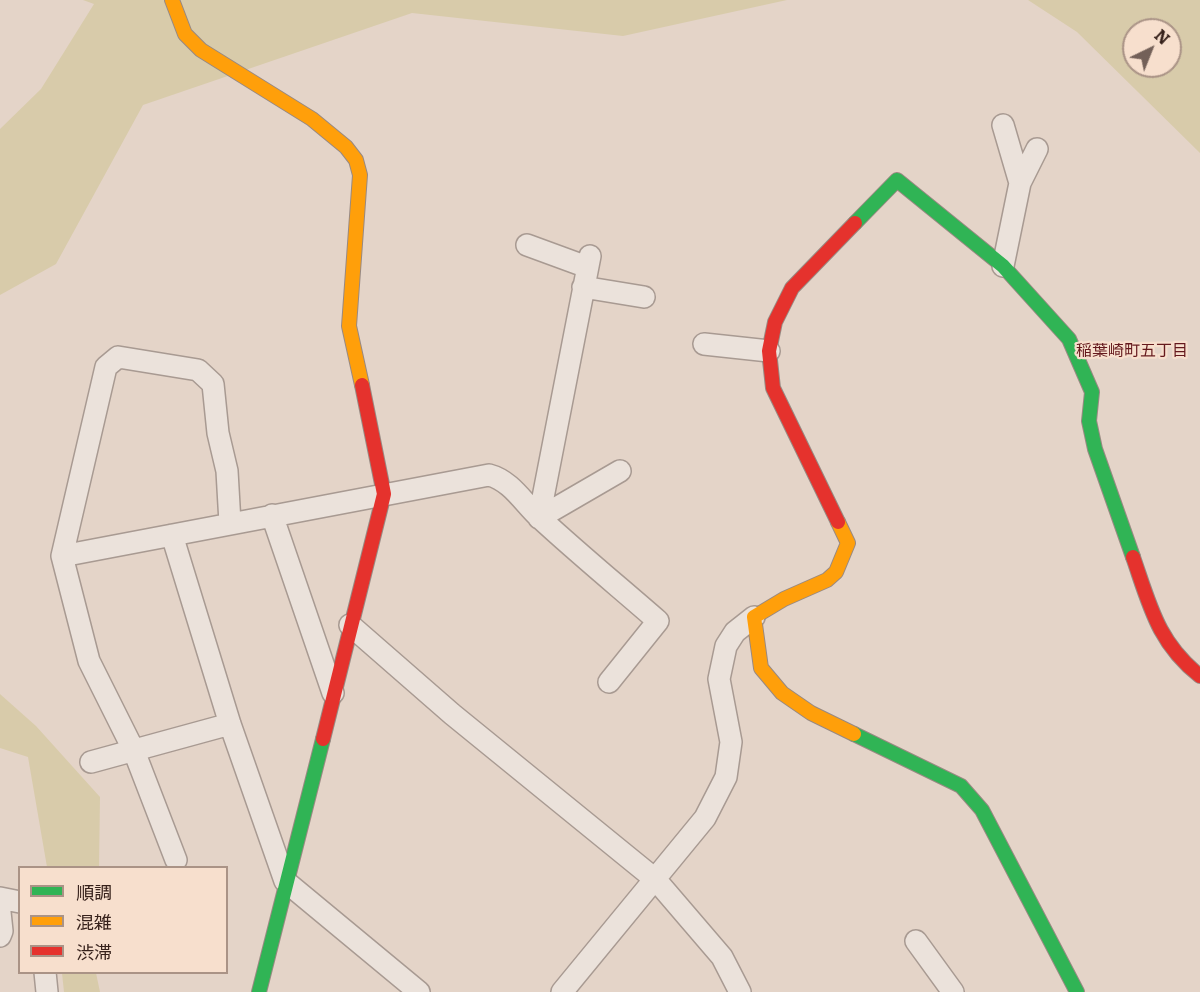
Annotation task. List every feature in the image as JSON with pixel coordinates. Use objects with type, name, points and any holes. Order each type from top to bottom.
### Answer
[{"type":"street","points":[[172,0],[185,33],[201,50],[312,119],[345,147],[356,160],[360,175],[349,326],[384,494],[285,881],[259,992]]},
{"type":"street","points":[[1003,125],[1020,183]]},
{"type":"street","points":[[1004,266],[1020,183],[1037,149]]},
{"type":"street","points":[[562,992],[705,818],[726,777],[731,742],[719,679],[726,646],[735,632],[754,617],[784,599],[826,580],[836,572],[848,543],[773,388],[769,351],[775,322],[792,288],[897,180],[1004,266],[1069,339],[1092,392],[1089,421],[1095,449],[1147,598],[1162,635],[1185,664],[1200,676]]},
{"type":"street","points":[[527,245],[644,297]]},
{"type":"street","points":[[539,518],[587,270]]},
{"type":"street","points":[[704,344],[769,351]]},
{"type":"street","points":[[176,860],[134,751],[88,661],[62,555],[106,367],[118,357],[198,370],[213,384],[218,433],[227,471],[230,523]]},
{"type":"street","points":[[539,518],[620,471]]},
{"type":"street","points":[[62,555],[172,536],[384,494],[489,476],[498,478],[508,484],[539,518],[658,621],[609,682]]},
{"type":"street","points":[[272,515],[333,693]]},
{"type":"street","points":[[172,536],[230,724],[285,881],[419,992]]},
{"type":"street","points":[[754,617],[761,668],[782,693],[812,713],[961,786],[982,810],[1077,992]]},
{"type":"street","points":[[350,625],[452,714],[656,880],[722,957],[740,992]]},
{"type":"street","points":[[91,762],[230,724]]},
{"type":"street","points":[[0,898],[18,902]]},
{"type":"street","points":[[0,912],[2,931],[0,936]]},
{"type":"street","points":[[916,941],[953,992]]},
{"type":"street","points":[[45,974],[47,992]]},
{"type":"shaded area","points":[[83,0],[787,0],[623,36],[412,13],[143,105],[56,264],[0,295],[0,129],[41,89],[94,4]]},
{"type":"shaded area","points":[[1028,0],[1200,0],[1200,153],[1124,78],[1182,78],[1182,18],[1122,18],[1122,76],[1077,32]]},
{"type":"shaded area","points":[[0,694],[36,726],[100,797],[99,866],[47,866],[28,757],[0,748]]},
{"type":"shaded area","points":[[62,974],[96,974],[100,992],[64,992]]},
{"type":"traffic: fast","points":[[855,223],[897,180],[1003,266],[1069,339],[1092,392],[1089,421],[1095,449],[1133,557]]},
{"type":"traffic: fast","points":[[854,734],[961,786],[982,810],[1077,992]]},
{"type":"traffic: fast","points":[[259,992],[323,739]]},
{"type":"traffic: slow","points":[[172,0],[185,34],[201,50],[312,119],[346,147],[356,160],[360,175],[349,326],[362,385]]},
{"type":"traffic: slow","points":[[838,522],[848,543],[836,572],[827,580],[784,599],[754,617],[761,668],[782,693],[811,713],[854,734]]},
{"type":"traffic: jam","points":[[838,522],[773,388],[769,351],[775,322],[792,288],[855,223]]},
{"type":"traffic: jam","points":[[323,739],[384,494],[362,385]]},
{"type":"traffic: jam","points":[[1133,557],[1151,607],[1165,637],[1174,650],[1200,676]]},
{"type":"district","name":"稲葉崎町五丁目","points":[[1132,351]]}]
